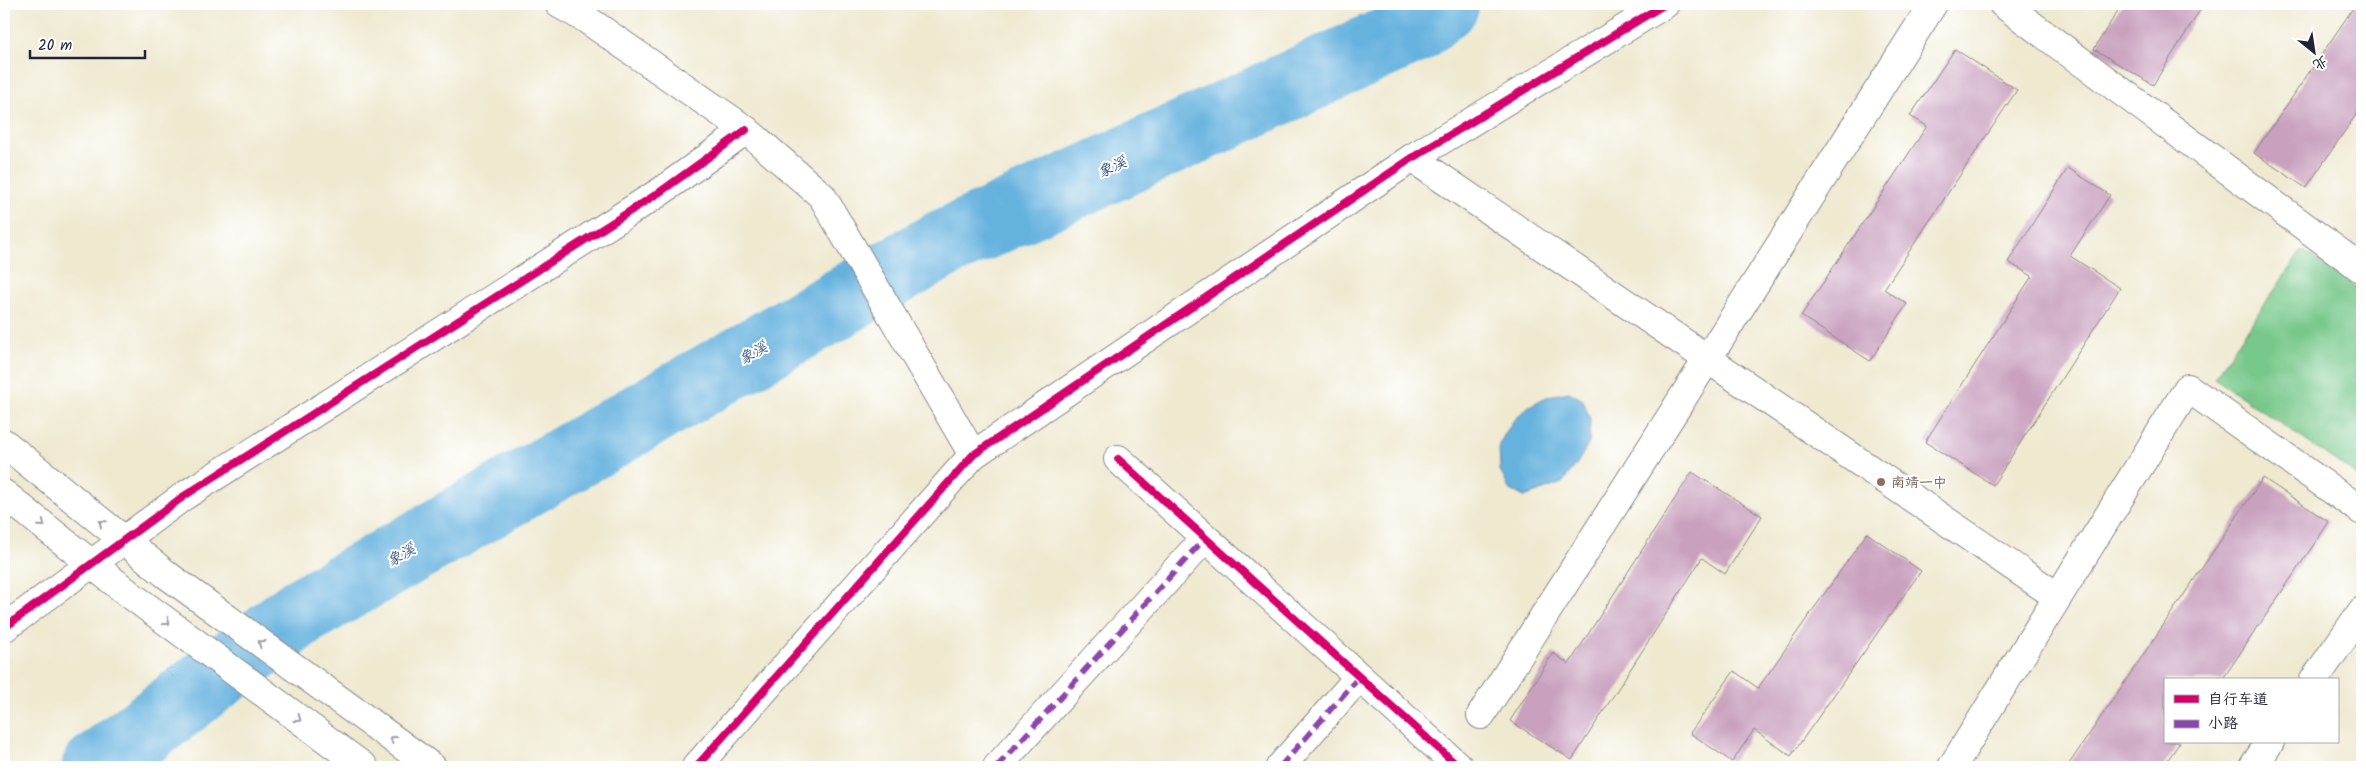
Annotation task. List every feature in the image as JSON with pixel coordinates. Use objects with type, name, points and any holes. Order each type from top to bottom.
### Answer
[{"type":"street","points":[[560,4],[586,19],[746,130],[822,196],[972,455]]},
{"type":"street","points":[[696,767],[972,455],[1412,158],[1665,4]]},
{"type":"street","points":[[1481,715],[1933,4]]},
{"type":"street","points":[[2003,4],[2362,269]]},
{"type":"street","points":[[4,628],[90,563],[184,496],[660,192],[746,130]]},
{"type":"street","points":[[1412,158],[2058,597]]},
{"type":"street","points":[[1952,767],[2188,388],[2362,511]]},
{"type":"street","points":[[4,443],[167,576],[432,767]]},
{"type":"street","points":[[1118,459],[1459,767]]},
{"type":"street","points":[[4,494],[128,593],[364,767]]},
{"type":"street","points":[[997,767],[1205,538]]},
{"type":"street","points":[[2315,678],[2361,614]]},
{"type":"street","points":[[1280,767],[1359,677]]},
{"type":"street","points":[[2253,767],[2269,744]]},
{"type":"green space","points":[[2302,250],[2362,291],[2362,479],[2214,378]]},
{"type":"water","points":[[1569,392],[1583,400],[1590,419],[1589,443],[1576,465],[1562,483],[1524,497],[1509,489],[1500,470],[1499,444],[1513,421],[1529,406],[1549,396]]},
{"type":"building","points":[[2122,4],[2204,4],[2153,85],[2094,49]]},
{"type":"building","points":[[2356,4],[2362,4],[2362,106],[2306,188],[2254,153]]},
{"type":"building","points":[[1955,49],[2017,90],[1884,289],[1907,304],[1870,361],[1801,316],[1927,126],[1910,116]]},
{"type":"building","points":[[2068,168],[2110,195],[2070,256],[2120,288],[1993,485],[1925,442],[2032,276],[2008,262]]},
{"type":"building","points":[[1692,472],[1762,516],[1725,574],[1702,558],[1572,760],[1510,721],[1553,653],[1569,664]]},
{"type":"building","points":[[2263,478],[2329,522],[2223,678],[2164,678],[2164,744],[2179,744],[2163,767],[2067,767]]},
{"type":"building","points":[[1867,533],[1921,571],[1791,756],[1754,730],[1732,762],[1690,733],[1734,671],[1758,688]]},
{"type":"waterway","name":"象溪","points":[[96,767],[301,612],[941,245],[1415,29],[1445,4]]},
{"type":"marked path","points":[[997,767],[1205,538]]},
{"type":"marked path","points":[[1280,767],[1359,677]]},
{"type":"cycle path","points":[[696,767],[973,455],[1412,158],[1665,4]]},
{"type":"cycle path","points":[[4,628],[184,496],[660,192],[746,130]]},
{"type":"cycle path","points":[[1118,459],[1459,767]]},
{"type":"place","name":"南靖一中","points":[[1881,482]]}]
